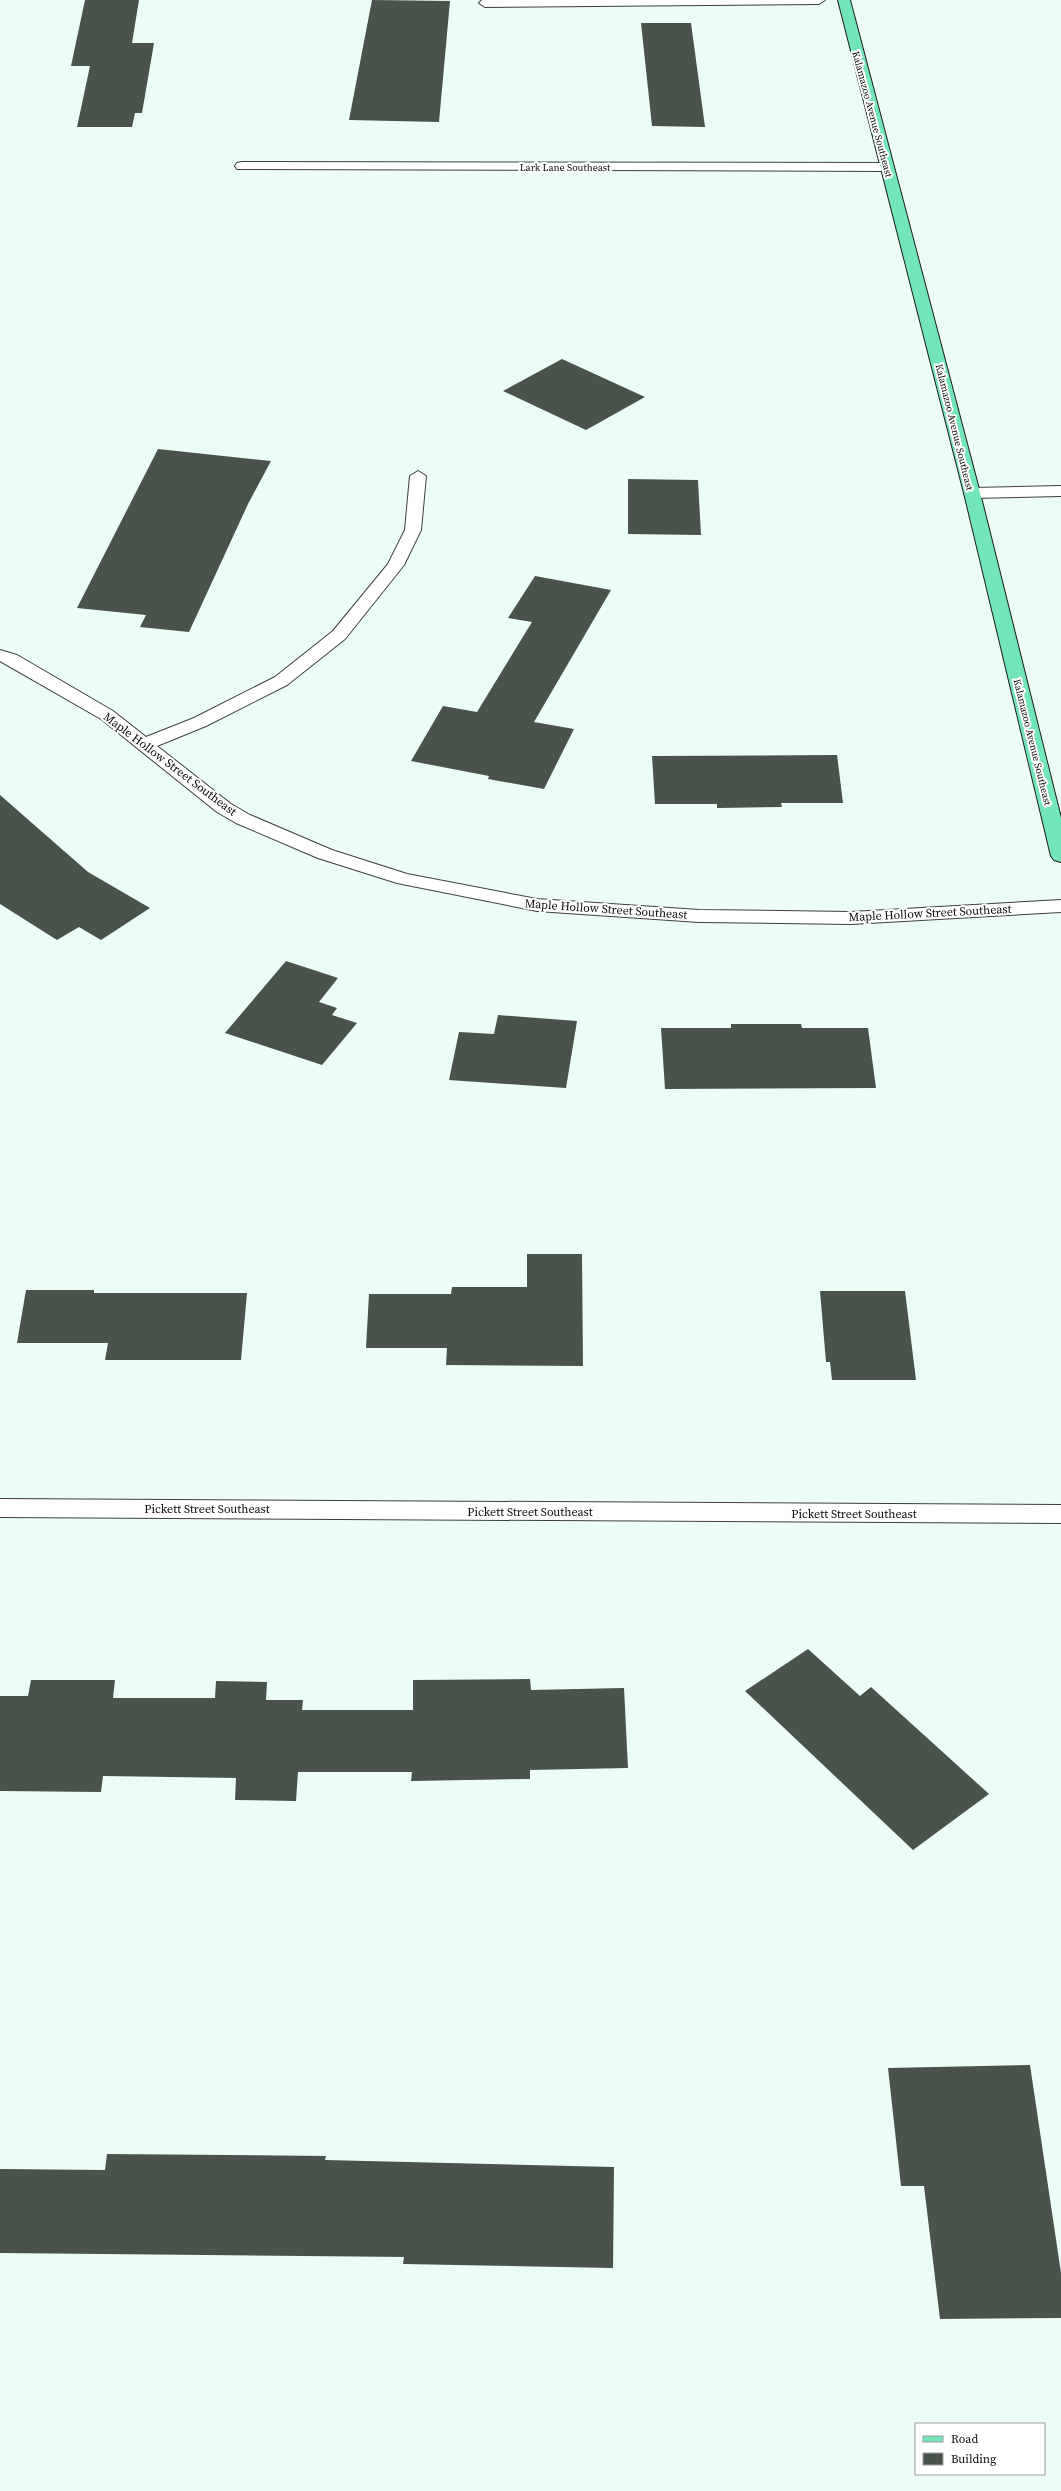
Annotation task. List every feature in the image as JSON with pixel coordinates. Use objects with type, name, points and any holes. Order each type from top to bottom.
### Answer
[{"type":"main road","name":"Kalamazoo Avenue Southeast","points":[[844,0],[972,493],[1061,856]]},
{"type":"street","points":[[484,3],[819,0]]},
{"type":"street","name":"Lark Lane Southeast","points":[[242,166],[887,167]]},
{"type":"street","points":[[143,745],[200,722],[280,681],[339,635],[396,565],[413,530],[418,476]]},
{"type":"street","points":[[972,493],[1061,491]]},
{"type":"street","name":"Maple Hollow Street Southeast","points":[[0,655],[11,659],[107,715],[224,808],[243,819],[325,854],[404,879],[453,890],[537,905],[699,916],[851,918],[1061,906]]},
{"type":"street","name":"Pickett Street Southeast","points":[[0,1508],[1061,1514]]},
{"type":"building","points":[[85,0],[139,0],[132,43],[154,43],[142,113],[135,113],[132,127],[77,127],[90,66],[71,66]]},
{"type":"building","points":[[372,0],[450,1],[439,122],[349,120]]},
{"type":"building","points":[[641,23],[691,23],[705,127],[652,126]]},
{"type":"building","points":[[562,359],[645,397],[586,430],[503,391]]},
{"type":"building","points":[[158,449],[271,461],[248,504],[189,632],[140,627],[146,615],[77,608]]},
{"type":"building","points":[[628,479],[698,480],[701,535],[628,534]]},
{"type":"building","points":[[535,576],[611,590],[534,722],[574,729],[544,789],[488,779],[489,776],[411,761],[443,706],[477,712],[532,622],[508,618]]},
{"type":"building","points":[[837,755],[843,803],[781,803],[782,807],[717,808],[717,804],[655,804],[652,756]]},
{"type":"building","points":[[0,795],[88,872],[150,908],[101,940],[79,927],[57,940],[0,904]]},
{"type":"building","points":[[286,961],[338,978],[319,1002],[337,1008],[332,1015],[357,1023],[322,1065],[225,1033]]},
{"type":"building","points":[[498,1015],[577,1021],[566,1088],[449,1080],[459,1032],[494,1034]]},
{"type":"building","points":[[731,1024],[801,1024],[802,1028],[868,1028],[876,1088],[665,1089],[661,1028],[731,1028]]},
{"type":"building","points":[[527,1254],[582,1254],[583,1366],[446,1365],[447,1348],[366,1348],[369,1294],[451,1294],[452,1287],[527,1287]]},
{"type":"building","points":[[26,1290],[94,1290],[94,1293],[247,1293],[241,1360],[105,1360],[108,1343],[17,1343]]},
{"type":"building","points":[[820,1291],[905,1291],[916,1380],[832,1380],[830,1362],[826,1362]]},
{"type":"building","points":[[808,1649],[860,1696],[871,1687],[989,1794],[913,1850],[745,1691]]},
{"type":"building","points":[[530,1679],[531,1690],[624,1688],[628,1768],[530,1770],[530,1779],[411,1781],[412,1772],[298,1772],[296,1801],[235,1800],[236,1778],[103,1776],[101,1792],[0,1791],[0,1696],[28,1696],[31,1680],[115,1680],[113,1698],[215,1698],[216,1681],[267,1682],[266,1700],[303,1700],[302,1710],[413,1710],[413,1680]]},
{"type":"building","points":[[1030,2065],[1061,2273],[1061,2318],[940,2319],[924,2186],[901,2186],[888,2068]]},
{"type":"building","points":[[107,2154],[326,2156],[325,2160],[614,2167],[613,2268],[403,2264],[404,2257],[0,2253],[0,2169],[105,2170]]}]
